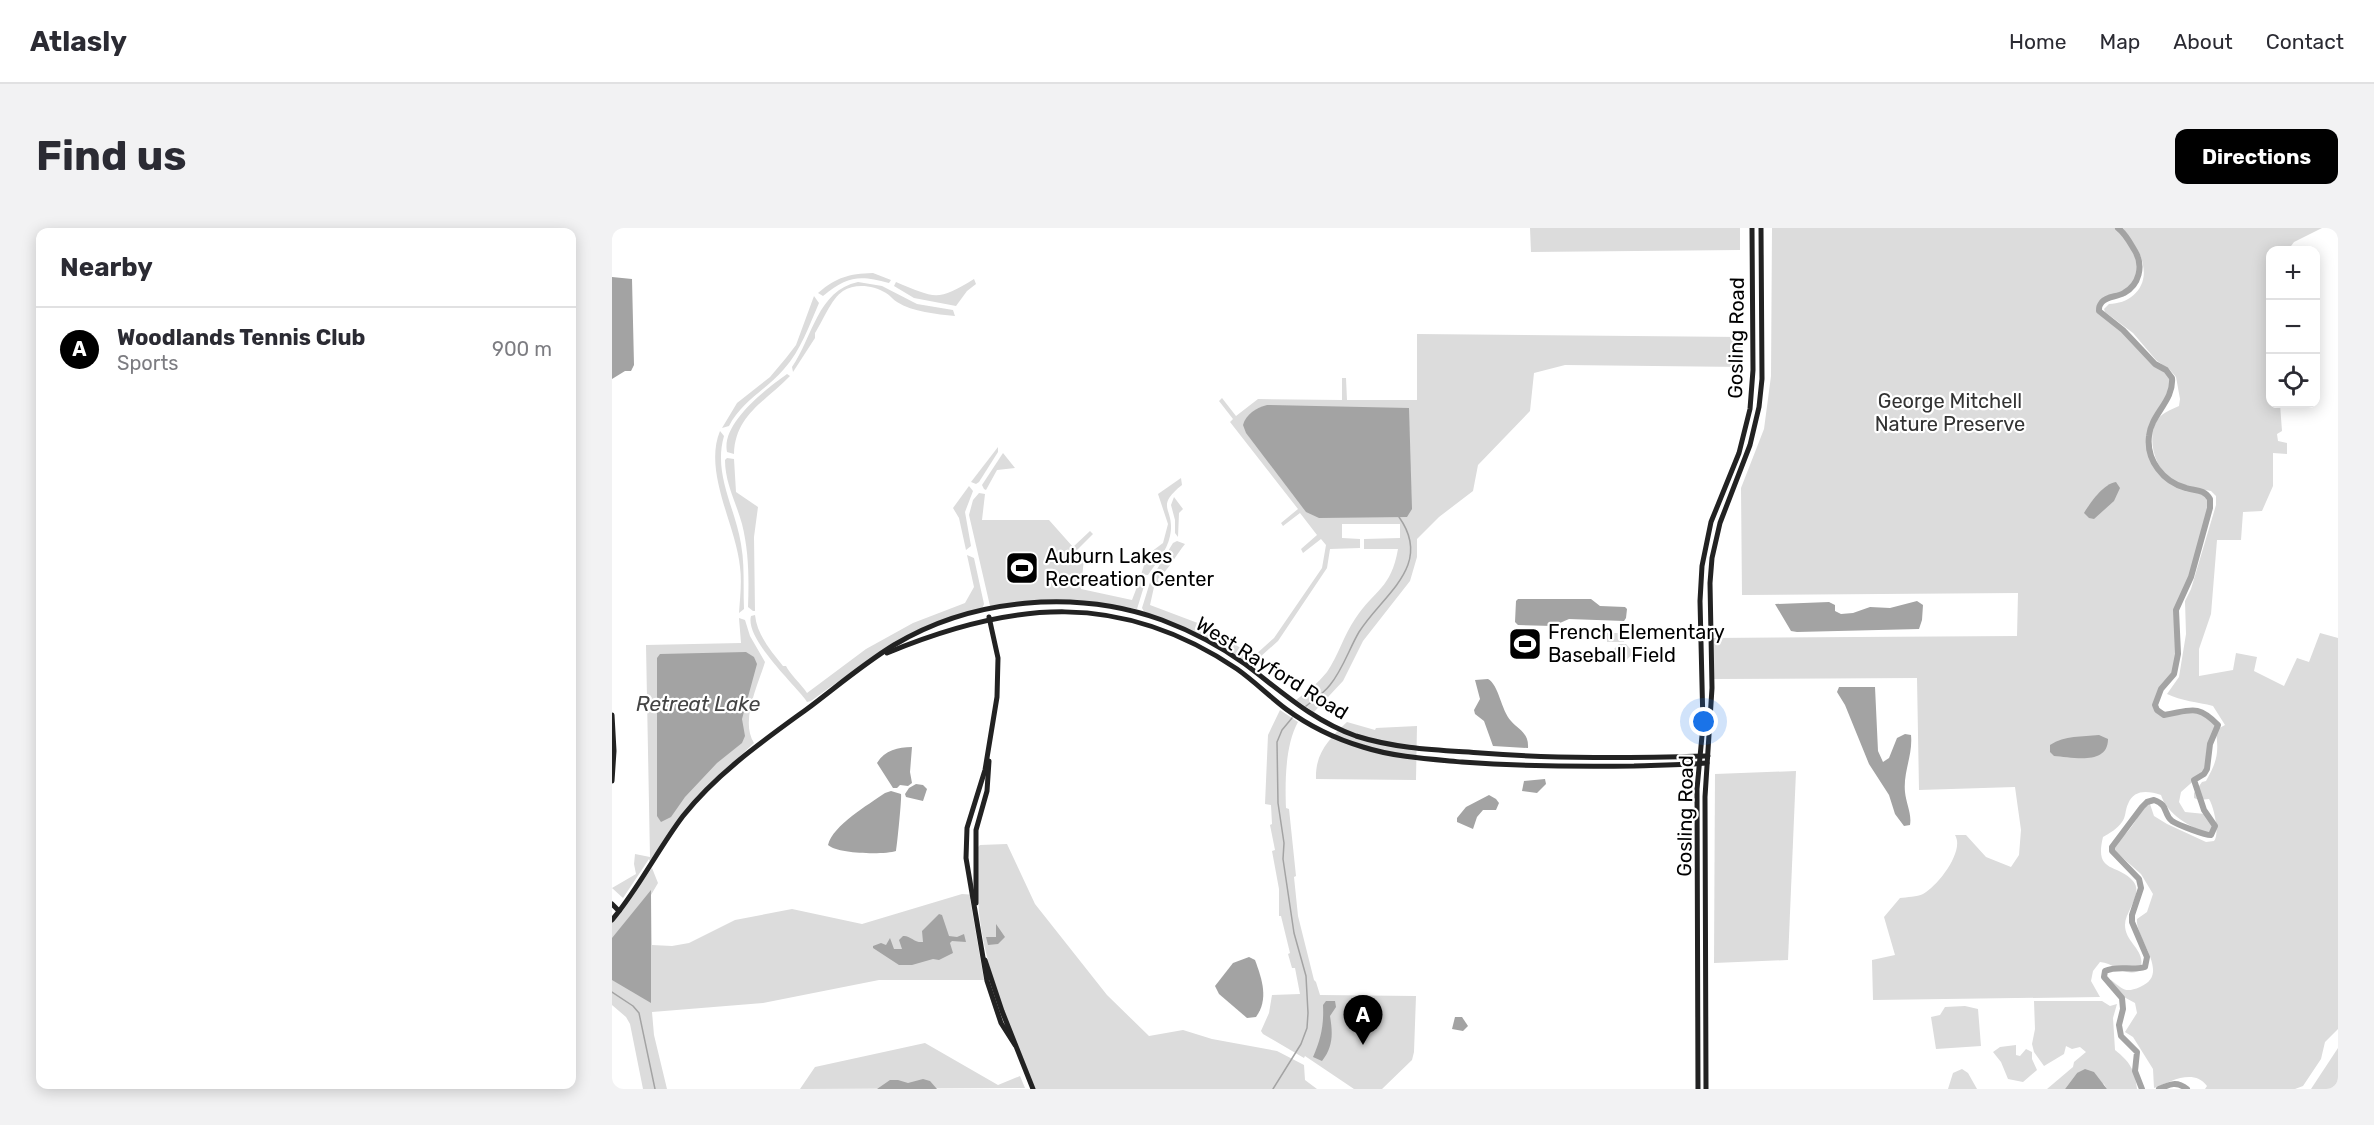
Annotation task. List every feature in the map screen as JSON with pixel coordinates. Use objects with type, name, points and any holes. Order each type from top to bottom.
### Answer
[{"type":"main road","name":"Gosling Road","points":[[1698,1089],[1698,764],[1703,692],[1700,601],[1702,566],[1711,522],[1743,440],[1751,403],[1753,370],[1752,228]]},
{"type":"main road","name":"Gosling Road","points":[[1707,1089],[1707,763],[1712,688],[1709,602],[1712,558],[1724,513],[1754,431],[1761,394],[1761,228]]},
{"type":"main road","name":"West Rayford Road","points":[[612,920],[682,817],[716,779],[764,740],[893,646],[920,632],[987,609],[1032,603],[1070,603],[1114,608],[1160,620],[1196,634],[1220,648],[1300,708],[1337,728],[1375,741],[1437,751],[1519,757],[1708,756]]},
{"type":"main road","points":[[987,609],[998,658],[999,678],[988,750],[966,837],[967,863],[981,947],[1033,1089]]},
{"type":"main road","name":"West Rayford Road","points":[[878,657],[945,631],[989,618],[1032,612],[1070,611],[1113,616],[1160,629],[1192,643],[1238,670],[1299,717],[1330,734],[1365,748],[1390,754],[1436,759],[1552,766],[1707,763]]},
{"type":"main road","points":[[612,715],[614,750],[612,781]]},
{"type":"main road","points":[[976,919],[975,836],[988,786],[988,750]]},
{"type":"main road","points":[[1436,759],[1437,751]]},
{"type":"main road","points":[[612,904],[619,911]]},
{"type":"green space","points":[[1530,228],[1740,228],[1740,250],[1531,252]]},
{"type":"green space","name":"George Mitchell Nature Preserve","points":[[1772,228],[2118,228],[2130,242],[2138,257],[2138,275],[2129,290],[2104,300],[2099,311],[2123,330],[2155,364],[2166,370],[2172,378],[2170,394],[2154,421],[2149,436],[2153,461],[2170,481],[2202,492],[2210,499],[2210,508],[2191,577],[2176,610],[2178,654],[2174,674],[2161,689],[2155,705],[2157,711],[2164,715],[2198,711],[2217,725],[2216,730],[2225,725],[2213,706],[2167,694],[2179,677],[2186,634],[2185,601],[2191,589],[2216,505],[2216,496],[2211,491],[2175,482],[2160,468],[2154,453],[2153,429],[2160,416],[2179,406],[2176,377],[2156,360],[2133,333],[2104,309],[2109,304],[2130,298],[2143,281],[2142,260],[2123,228],[2322,228],[2294,242],[2291,246],[2266,246],[2266,408],[2280,408],[2282,431],[2277,434],[2278,441],[2287,443],[2287,454],[2273,453],[2273,486],[2262,511],[2243,512],[2241,540],[2217,540],[2211,614],[2199,649],[2199,676],[2233,670],[2236,653],[2257,657],[2254,671],[2284,686],[2297,658],[2309,662],[2320,633],[2338,638],[2338,1029],[2325,1042],[2321,1059],[2303,1086],[2295,1089],[2205,1089],[2207,1086],[2202,1081],[2189,1077],[2154,1088],[2153,1069],[2133,1037],[2125,1032],[2137,1013],[2135,1003],[2111,990],[2108,981],[2111,980],[2124,989],[2130,990],[2149,981],[2153,974],[2153,965],[2141,936],[2137,919],[2147,912],[2153,894],[2141,874],[2115,851],[2114,844],[2131,827],[2146,803],[2150,804],[2154,816],[2167,824],[2206,842],[2214,841],[2216,827],[2211,803],[2209,799],[2194,798],[2194,793],[2202,782],[2206,781],[2215,763],[2216,732],[2210,744],[2207,769],[2181,792],[2179,802],[2185,812],[2205,814],[2212,824],[2209,833],[2194,828],[2180,819],[2168,808],[2161,795],[2142,792],[2131,799],[2122,822],[2116,829],[2103,837],[2101,849],[2104,862],[2127,875],[2136,886],[2135,897],[2125,925],[2126,932],[2141,958],[2139,971],[2123,971],[2100,962],[2093,971],[2091,981],[2100,997],[1873,1000],[1872,960],[1895,955],[1884,917],[1900,898],[1923,894],[1936,884],[1953,859],[1957,842],[1955,835],[1966,835],[1986,857],[2011,867],[2019,855],[2021,830],[2015,787],[1919,790],[1917,678],[1713,679],[1711,638],[2017,636],[2018,593],[1742,595],[1741,488],[1764,429],[1771,376]]},
{"type":"green space","points":[[873,273],[891,280],[889,283],[862,278],[854,279],[840,284],[823,296],[818,293],[843,277]]},
{"type":"green space","points":[[974,279],[976,284],[967,291],[956,306],[914,298],[894,286],[896,282],[919,292],[936,295],[952,291]]},
{"type":"green space","points":[[858,282],[882,286],[917,304],[953,310],[955,316],[910,308],[875,288],[858,286],[848,288],[831,305],[815,333],[815,338],[793,372],[792,367],[825,305],[844,287]]},
{"type":"green space","points":[[814,296],[819,303],[804,338],[790,362],[747,403],[729,426],[722,428],[737,403],[770,377],[796,345]]},
{"type":"green space","points":[[1417,334],[1741,337],[1743,367],[1565,365],[1534,373],[1530,411],[1478,465],[1473,491],[1439,517],[1417,539],[1417,557],[1410,581],[1363,641],[1343,681],[1314,712],[1296,700],[1327,672],[1351,625],[1387,581],[1395,562],[1398,549],[1364,549],[1364,539],[1400,538],[1400,524],[1342,524],[1342,538],[1360,539],[1360,548],[1330,549],[1327,568],[1278,641],[1250,666],[1231,652],[1145,613],[1142,608],[1151,579],[1173,543],[1177,541],[1185,544],[1158,579],[1159,584],[1154,587],[1150,605],[1203,625],[1254,656],[1274,638],[1322,568],[1326,545],[1321,539],[1303,553],[1301,549],[1317,535],[1300,513],[1283,526],[1281,523],[1298,509],[1230,422],[1233,419],[1219,401],[1222,398],[1236,416],[1258,399],[1342,400],[1342,378],[1346,378],[1347,400],[1417,400]]},
{"type":"green space","points":[[787,374],[790,376],[746,419],[736,440],[734,454],[727,452],[727,441],[738,419],[757,398]]},
{"type":"green space","points":[[720,431],[724,436],[721,450],[723,477],[742,552],[744,609],[739,613],[740,567],[715,464]]},
{"type":"green space","points":[[998,447],[998,452],[979,482],[976,484],[971,482]]},
{"type":"green space","points":[[1003,453],[1015,468],[997,470],[986,490],[982,485]]},
{"type":"green space","points":[[734,459],[736,492],[758,507],[754,537],[755,611],[748,607],[746,545],[727,477],[725,460]]},
{"type":"green space","points":[[1181,478],[1182,485],[1173,493],[1167,504],[1171,527],[1166,547],[1148,575],[1141,575],[1147,555],[1163,543],[1168,524],[1158,494]]},
{"type":"green space","points":[[969,486],[973,491],[965,512],[971,546],[966,550],[959,518],[953,508]]},
{"type":"green space","points":[[979,493],[985,494],[982,520],[1049,520],[1073,547],[1090,531],[1093,534],[1076,551],[1084,558],[1081,589],[1132,600],[1140,579],[1142,579],[1145,583],[1137,609],[1095,603],[990,606],[969,515],[973,500]]},
{"type":"green space","points":[[1174,497],[1183,509],[1179,513],[1178,537],[1175,533],[1175,520],[1171,505]]},
{"type":"green space","points":[[967,555],[974,558],[984,604],[982,609],[935,625],[892,647],[811,701],[807,702],[770,659],[755,636],[751,625],[751,616],[755,615],[765,642],[807,693],[866,649],[913,623],[965,603],[974,587]]},
{"type":"green space","points":[[739,618],[745,620],[750,636],[765,662],[749,714],[750,734],[754,743],[705,789],[650,863],[649,859],[623,898],[612,888],[636,874],[635,854],[650,857],[646,645],[741,643]]},
{"type":"green space","name":"French Elementary Baseball Field","points":[[1512,631],[1537,634],[1539,648],[1513,653]]},
{"type":"green space","points":[[1607,633],[1625,633],[1624,642],[1607,642]]},
{"type":"green space","points":[[1619,644],[1626,644],[1634,653],[1625,661],[1614,649]]},
{"type":"green space","points":[[1280,710],[1298,722],[1288,753],[1286,808],[1289,809],[1298,916],[1320,995],[1416,996],[1412,1060],[1382,1089],[1354,1089],[1305,1056],[1304,1058],[1261,1031],[1269,1013],[1272,995],[1300,994],[1295,968],[1292,968],[1288,954],[1290,953],[1281,916],[1279,916],[1279,889],[1270,825],[1272,824],[1271,805],[1265,804],[1268,735]]},
{"type":"green space","points":[[1347,722],[1375,730],[1376,728],[1417,726],[1416,780],[1316,779],[1318,762],[1324,747]]},
{"type":"green space","points":[[1796,771],[1788,960],[1714,963],[1715,774]]},
{"type":"green space","points":[[1007,844],[1035,904],[1107,995],[1149,1036],[1183,1030],[1212,1039],[1277,1051],[1304,1065],[1305,1080],[1317,1089],[1035,1089],[991,972],[980,923],[978,898],[970,899],[984,980],[879,980],[763,1003],[652,1012],[654,1035],[667,1089],[643,1089],[630,1024],[626,1017],[612,1005],[612,923],[652,868],[658,883],[651,895],[652,945],[672,946],[689,943],[735,920],[792,909],[862,924],[962,894],[977,895],[977,848],[980,845]]},
{"type":"green space","points":[[2034,1001],[2102,1001],[2110,1006],[2117,1004],[2113,1018],[2115,1050],[2131,1067],[2137,1089],[2107,1089],[2104,1084],[2077,1073],[2065,1089],[2047,1089],[2073,1067],[2074,1062],[2086,1052],[2080,1047],[2072,1049],[2066,1046],[2064,1054],[2044,1066],[2034,1052],[2032,1044],[2035,1029]]},
{"type":"green space","points":[[1965,1006],[1978,1009],[1981,1046],[1936,1049],[1931,1017],[1940,1015],[1945,1007]]},
{"type":"green space","points":[[925,1043],[998,1085],[1020,1076],[1025,1088],[800,1089],[815,1067]]},
{"type":"green space","points":[[2016,1045],[2016,1055],[2020,1056],[2026,1049],[2032,1052],[2032,1059],[2037,1070],[2023,1082],[2008,1079],[2001,1062],[1993,1052],[2000,1047]]},
{"type":"green space","points":[[2338,1048],[2338,1089],[2311,1089],[2336,1051]]},
{"type":"green space","points":[[1962,1069],[1968,1073],[1977,1089],[1948,1089],[1953,1073]]},
{"type":"water","points":[[612,277],[632,279],[634,365],[631,371],[625,371],[612,379]]},
{"type":"water","points":[[1267,405],[1409,408],[1412,509],[1407,517],[1319,518],[1306,512],[1246,433],[1243,425],[1252,412]]},
{"type":"water","points":[[2116,482],[2120,488],[2114,501],[2094,519],[2089,518],[2084,513],[2093,499],[2106,486]]},
{"type":"water","points":[[1518,599],[1591,599],[1600,606],[1625,607],[1627,609],[1626,618],[1624,621],[1569,619],[1553,626],[1518,625],[1515,622]]},
{"type":"water","points":[[1917,601],[1923,605],[1919,629],[1797,632],[1791,631],[1775,604],[1829,602],[1835,605],[1835,611],[1841,614],[1853,613],[1870,607],[1890,608]]},
{"type":"water","name":"Retreat Lake","points":[[746,652],[754,657],[757,664],[742,719],[745,736],[742,743],[717,763],[685,797],[671,817],[661,822],[657,816],[657,658],[660,654]]},
{"type":"water","points":[[1488,679],[1495,687],[1511,721],[1525,735],[1528,748],[1493,746],[1484,721],[1475,714],[1474,710],[1480,699],[1475,680]]},
{"type":"water","points":[[1839,687],[1875,687],[1878,751],[1883,762],[1889,758],[1897,738],[1905,734],[1911,735],[1911,750],[1905,777],[1910,825],[1904,826],[1895,814],[1889,795],[1869,764],[1845,705],[1837,692]]},
{"type":"water","points":[[2099,735],[2108,739],[2106,748],[2096,757],[2054,756],[2050,752],[2050,745],[2056,742],[2074,737]]},
{"type":"water","points":[[912,747],[910,772],[912,783],[908,786],[900,785],[893,788],[877,763],[892,750]]},
{"type":"water","points":[[1545,779],[1546,784],[1537,793],[1522,791],[1524,781]]},
{"type":"water","points":[[916,784],[923,785],[927,789],[923,801],[906,797],[905,794],[909,788]]},
{"type":"water","points":[[891,791],[901,794],[896,851],[861,853],[828,845],[837,830],[852,816]]},
{"type":"water","points":[[1489,795],[1499,803],[1496,810],[1483,810],[1477,817],[1473,829],[1457,822],[1457,818],[1466,807]]},
{"type":"water","points":[[651,890],[651,1003],[612,980],[612,938]]},
{"type":"water","points":[[939,914],[942,915],[949,936],[957,937],[964,934],[966,942],[952,941],[950,943],[953,953],[939,960],[899,965],[873,948],[881,943],[886,945],[890,938],[894,949],[902,949],[899,940],[903,936],[923,942],[922,931]]},
{"type":"water","points":[[996,924],[1005,937],[998,944],[988,945],[986,937],[996,937]]},
{"type":"water","points":[[1249,957],[1255,960],[1262,982],[1263,996],[1256,1017],[1247,1018],[1219,994],[1215,986],[1233,963]]},
{"type":"water","points":[[1326,1001],[1335,1001],[1336,1007],[1330,1016],[1332,1034],[1330,1045],[1322,1061],[1313,1057],[1321,1032],[1323,1005]]},
{"type":"water","points":[[1455,1017],[1462,1017],[1468,1026],[1463,1031],[1452,1029]]},
{"type":"water","points":[[2085,1069],[2094,1072],[2107,1089],[2065,1089],[2077,1073]]},
{"type":"water","points":[[923,1079],[930,1081],[937,1089],[877,1089],[890,1080],[908,1083]]},
{"type":"waterway","points":[[2118,228],[2128,239],[2138,257],[2138,275],[2129,290],[2104,300],[2099,311],[2123,330],[2155,364],[2166,370],[2172,378],[2170,394],[2154,421],[2149,436],[2153,461],[2170,481],[2202,492],[2210,499],[2210,508],[2191,577],[2176,610],[2178,654],[2174,674],[2161,689],[2155,705],[2157,710],[2164,715],[2199,711],[2218,725],[2210,744],[2207,769],[2204,774],[2194,780],[2204,810],[2215,826],[2211,835],[2172,821],[2162,804],[2154,800],[2142,807],[2112,847],[2112,851],[2139,879],[2141,888],[2132,922],[2147,957],[2145,967],[2110,969],[2105,971],[2104,977],[2122,998],[2123,1009],[2119,1025],[2121,1036],[2137,1052],[2135,1071],[2142,1089]]},
{"type":"waterway","points":[[1306,706],[1325,691],[1335,679],[1359,632],[1401,579],[1408,565],[1411,550],[1408,534],[1399,517]]},
{"type":"waterway","points":[[1273,1089],[1301,1044],[1307,1028],[1308,1013],[1306,976],[1294,933],[1283,859],[1284,843],[1278,803],[1277,742],[1282,730],[1292,718]]},
{"type":"waterway","points":[[612,992],[633,1006],[639,1013],[655,1089]]},
{"type":"waterway","points":[[2159,1089],[2173,1084],[2187,1089]]},
{"type":"place","name":"Auburn Lakes Recreation Center","points":[[1022,568]]},
{"type":"place","name":"French Elementary Baseball Field","points":[[1525,644]]},
{"type":"place","name":"Woodlands Tennis Club","points":[[1363,1045]]}]
